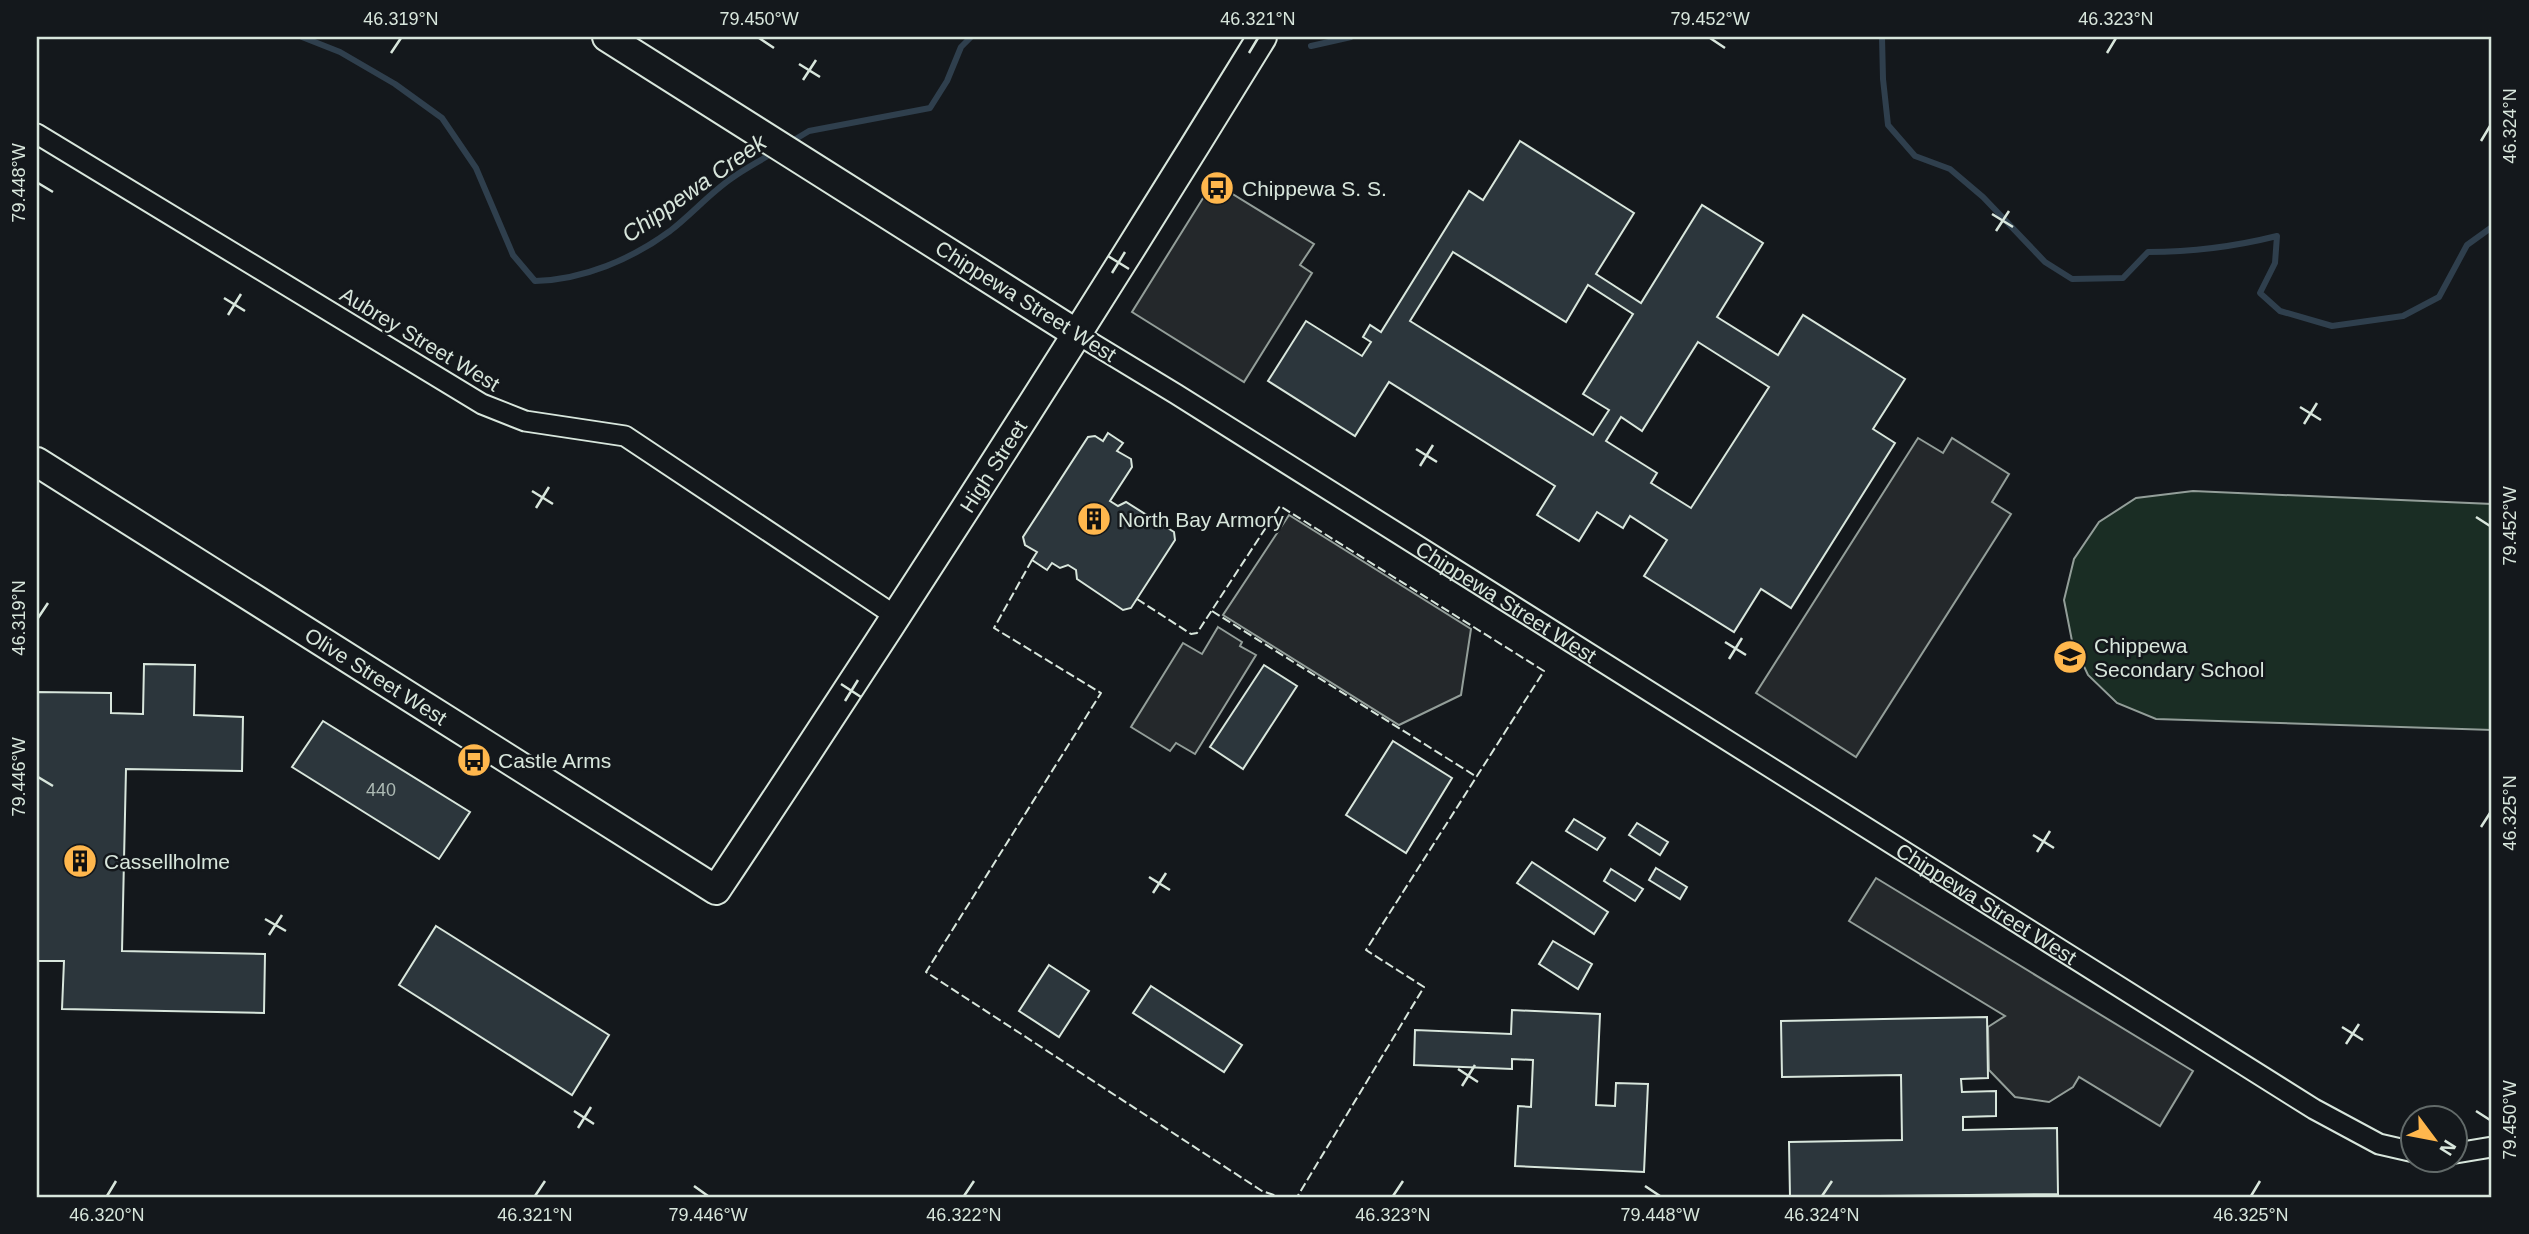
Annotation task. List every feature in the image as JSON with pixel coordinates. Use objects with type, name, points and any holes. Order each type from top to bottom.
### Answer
[{"type":"street","name":"Chippewa Street West","points":[[607,37],[2314,1109],[2379,1144],[2400,1149]]},
{"type":"street","name":"High Street","points":[[716,890],[897,617],[1262,37]]},
{"type":"street","name":"Aubrey Street West","points":[[37,134],[482,404],[525,421],[625,436],[897,617]]},
{"type":"street","name":"Olive Street West","points":[[37,462],[716,890]]},
{"type":"street","points":[[2470,1151],[2492,1147]]},
{"type":"green space","points":[[2193,491],[2492,504],[2492,730],[2156,719],[2117,703],[2088,675],[2072,641],[2064,600],[2074,559],[2099,522],[2136,498]]},
{"type":"shaded area","points":[[1213,182],[1314,244],[1300,265],[1312,273],[1244,382],[1132,312]]},
{"type":"shaded area","points":[[1918,438],[1943,453],[1952,438],[2009,474],[1992,502],[2011,514],[1856,757],[1756,693]]},
{"type":"shaded area","points":[[1289,515],[1471,629],[1461,695],[1399,725],[1223,615]]},
{"type":"shaded area","points":[[1218,627],[1242,642],[1240,646],[1256,655],[1195,754],[1176,743],[1170,751],[1131,727],[1183,643],[1202,654]]},
{"type":"shaded area","points":[[1876,878],[2193,1071],[2160,1126],[2079,1077],[2073,1087],[2049,1102],[2015,1097],[1989,1070],[1988,1027],[2005,1016],[1849,921]]},
{"type":"building","points":[[1520,141],[1634,213],[1596,274],[1641,303],[1702,205],[1763,243],[1717,317],[1778,355],[1803,315],[1905,379],[1873,429],[1895,443],[1791,608],[1761,589],[1734,632],[1644,576],[1667,540],[1630,516],[1623,528],[1597,512],[1579,541],[1537,515],[1555,486],[1389,382],[1355,436],[1268,381],[1306,321],[1362,356],[1371,342],[1363,337],[1370,325],[1381,332],[1469,191],[1483,200]],"holes":[[[1453,252],[1566,322],[1588,285],[1633,314],[1583,394],[1609,410],[1593,435],[1410,321]],[[1698,342],[1769,387],[1691,508],[1651,483],[1657,473],[1606,441],[1621,417],[1642,431]]]},
{"type":"building","name":"North Bay Armory","points":[[1108,433],[1123,443],[1117,451],[1131,459],[1132,467],[1110,501],[1118,506],[1126,502],[1174,532],[1175,540],[1131,608],[1123,610],[1077,579],[1076,570],[1068,565],[1060,568],[1052,563],[1047,570],[1032,560],[1037,552],[1025,545],[1023,537],[1088,437],[1095,436],[1103,441]]},
{"type":"building","name":"Cassellholme","points":[[144,664],[195,665],[194,715],[243,717],[242,771],[126,769],[122,951],[265,954],[264,1013],[62,1009],[64,961],[37,961],[37,692],[111,693],[111,713],[143,714]]},
{"type":"building","points":[[1264,665],[1297,686],[1243,769],[1210,747]]},
{"type":"building","points":[[323,721],[470,812],[439,859],[292,767]]},
{"type":"building","points":[[1393,741],[1452,778],[1406,853],[1346,815]]},
{"type":"building","points":[[1574,819],[1605,838],[1597,850],[1566,831]]},
{"type":"building","points":[[1637,823],[1668,842],[1660,855],[1629,835]]},
{"type":"building","points":[[1532,862],[1608,912],[1594,934],[1517,883]]},
{"type":"building","points":[[1656,868],[1687,887],[1680,899],[1649,880]]},
{"type":"building","points":[[1611,869],[1643,889],[1635,901],[1604,881]]},
{"type":"building","points":[[436,926],[609,1035],[572,1095],[399,985]]},
{"type":"building","points":[[1553,941],[1592,964],[1578,989],[1539,964]]},
{"type":"building","points":[[1049,965],[1089,991],[1059,1037],[1019,1011]]},
{"type":"building","points":[[1151,986],[1242,1045],[1224,1072],[1133,1013]]},
{"type":"building","points":[[1512,1010],[1600,1014],[1596,1105],[1615,1106],[1616,1083],[1648,1084],[1644,1172],[1515,1166],[1518,1106],[1531,1107],[1533,1060],[1512,1059],[1512,1069],[1414,1065],[1415,1030],[1511,1034]]},
{"type":"building","points":[[1987,1017],[1988,1078],[1961,1079],[1962,1092],[1996,1091],[1996,1116],[1963,1117],[1963,1130],[2057,1128],[2058,1194],[1790,1197],[1789,1142],[1902,1140],[1901,1075],[1782,1077],[1781,1021]]},
{"type":"waterway","name":"Chippewa Creek","points":[[302,37],[340,52],[395,84],[442,118],[476,168],[513,255],[535,281],[589,272],[640,250],[670,231],[724,184],[774,152]]},
{"type":"waterway","name":"Chippewa Creek","points":[[789,143],[809,131],[930,108],[947,81],[961,47],[971,37]]},
{"type":"waterway","name":"Chippewa Creek","points":[[1311,46],[1351,37]]},
{"type":"waterway","name":"Chippewa Creek","points":[[1882,37],[1888,125],[1915,156],[1950,169],[1983,197],[2045,262],[2072,279],[2123,278],[2148,252],[2213,248],[2277,236],[2275,263],[2260,293],[2280,311],[2332,326],[2403,316],[2439,297],[2467,245],[2492,227]]},
{"type":"fence","points":[[1137,599],[1191,634],[1197,633],[1280,506],[1544,671],[1366,950],[1424,987],[1297,1197]]},
{"type":"fence","points":[[1032,560],[994,628],[1101,693],[926,972],[1262,1191],[1280,1197]]},
{"type":"fence","points":[[1212,611],[1477,777]]},
{"type":"place","name":"Chippewa S. S.","points":[[1217,188]]},
{"type":"place","name":"North Bay Armory","points":[[1094,519]]},
{"type":"place","name":"Chippewa Secondary School","points":[[2070,657]]},
{"type":"place","name":"Castle Arms","points":[[474,760]]},
{"type":"place","name":"Cassellholme","points":[[80,861]]}]
